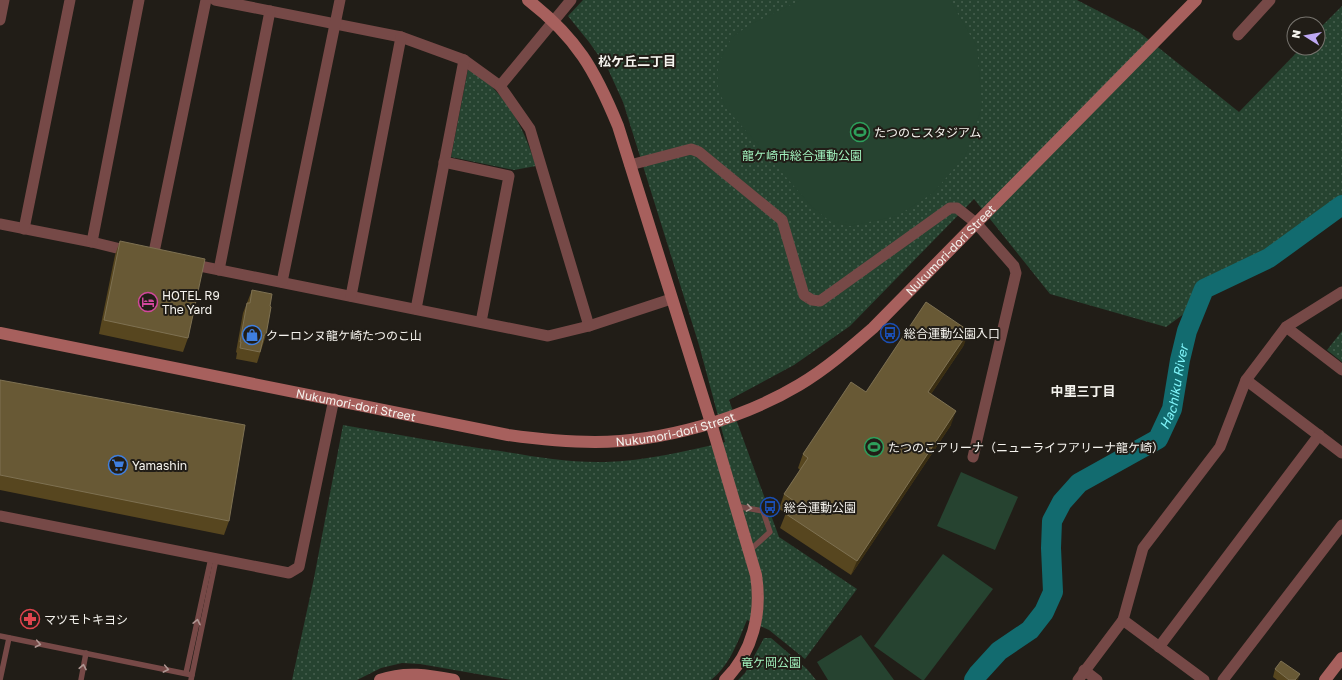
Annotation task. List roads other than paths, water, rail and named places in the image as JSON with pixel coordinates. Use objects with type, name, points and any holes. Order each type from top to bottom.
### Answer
[{"type":"main road","points":[[528,0],[554,21],[571,39],[599,81],[618,126],[711,423],[756,574],[758,608],[755,629],[740,661],[725,680]]},
{"type":"main road","name":"Nukumori-dori Street","points":[[0,333],[508,435],[567,441],[597,442],[626,440],[673,433],[711,423],[743,412],[801,384],[838,358],[874,328],[1196,0]]},
{"type":"main road","points":[[1325,680],[1342,658]]},
{"type":"main road","points":[[380,680],[401,674],[414,674],[454,680]]},
{"type":"street","points":[[0,20],[4,0]]},
{"type":"street","points":[[24,229],[70,0]]},
{"type":"street","points":[[92,242],[139,0]]},
{"type":"street","points":[[0,224],[92,242],[157,257],[206,0]]},
{"type":"street","points":[[215,0],[401,37],[464,60],[500,86],[517,108],[530,129],[588,326]]},
{"type":"street","points":[[282,282],[340,0]]},
{"type":"street","points":[[500,86],[571,0]]},
{"type":"street","points":[[1238,35],[1270,0]]},
{"type":"street","points":[[220,270],[270,11]]},
{"type":"street","points":[[351,296],[401,37]]},
{"type":"street","points":[[416,309],[464,60]]},
{"type":"street","points":[[630,165],[691,149],[699,152],[782,220],[804,295],[812,300],[820,301],[950,208],[958,208],[976,224],[1014,266],[1016,273],[973,457]]},
{"type":"street","points":[[444,162],[509,176],[481,322]]},
{"type":"street","points":[[183,262],[548,336],[588,326],[672,300]]},
{"type":"street","points":[[1078,680],[1123,620],[1143,548],[1220,447],[1246,380],[1286,326],[1342,292]]},
{"type":"street","points":[[1286,326],[1342,370]]},
{"type":"street","points":[[1246,380],[1342,453]]},
{"type":"street","points":[[0,516],[289,573],[299,567],[334,399]]},
{"type":"street","points":[[1159,647],[1319,435]]},
{"type":"street","points":[[1223,680],[1342,525]]},
{"type":"street","points":[[1123,620],[1204,680]]},
{"type":"street","points":[[1084,670],[1097,680]]},
{"type":"lane","points":[[735,506],[763,510],[770,532],[749,551]]},
{"type":"lane","points":[[186,673],[214,559]]},
{"type":"lane","points":[[0,636],[186,673],[192,677],[214,559]]},
{"type":"lane","points":[[0,680],[9,638]]},
{"type":"lane","points":[[80,680],[86,653]]},
{"type":"waterway","name":"Hachiku River","points":[[974,680],[999,651],[1030,630],[1044,612],[1053,592],[1051,548],[1052,521],[1062,502],[1079,483],[1158,439],[1172,409],[1180,360],[1187,331],[1204,289],[1269,258],[1342,205]]},
{"type":"place","name":"たつのこスタジアム","points":[[860,132]]},
{"type":"place","name":"HOTEL R9 The Yard","points":[[148,302]]},
{"type":"place","name":"総合運動公園入口","points":[[890,333]]},
{"type":"place","name":"クーロンヌ龍ケ崎たつのこ山","points":[[252,335]]},
{"type":"place","name":"たつのこアリーナ（ニューライフアリーナ龍ケ崎）","points":[[874,447]]},
{"type":"place","name":"Yamashin","points":[[118,465]]},
{"type":"place","name":"総合運動公園","points":[[770,507]]},
{"type":"place","name":"マツモトキヨシ","points":[[30,619]]},
{"type":"district","name":"松ケ丘二丁目","points":[[637,61]]},
{"type":"district","name":"中里三丁目","points":[[1083,391]]},
{"type":"park label","name":"龍ケ崎市総合運動公園","points":[[802,155]]},
{"type":"park label","name":"竜ケ岡公園","points":[[771,662]]}]
